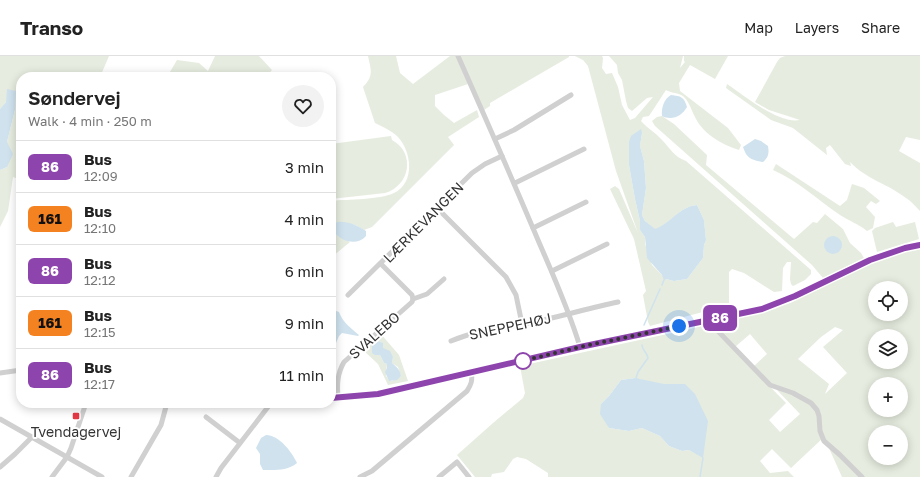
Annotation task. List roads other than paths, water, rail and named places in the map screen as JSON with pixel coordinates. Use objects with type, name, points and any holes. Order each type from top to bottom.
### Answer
[{"type":"street","points":[[458,56],[534,228],[569,314],[580,347]]},
{"type":"street","points":[[495,139],[514,130],[571,95]]},
{"type":"street","points":[[515,184],[584,149]]},
{"type":"street","name":"LÆRKEVANGEN","points":[[348,295],[479,168],[502,156]]},
{"type":"street","points":[[534,228],[586,202]]},
{"type":"street","points":[[437,208],[506,277],[516,294],[522,324]]},
{"type":"street","points":[[552,271],[607,244]]},
{"type":"street","points":[[338,398],[378,394],[580,347],[762,309],[782,302],[870,260],[905,248],[920,245]]},
{"type":"street","points":[[381,264],[412,295],[413,299]]},
{"type":"street","name":"SVALEBO","points":[[338,398],[337,381],[340,368],[350,356],[412,302],[413,299],[427,294],[444,280]]},
{"type":"street","name":"SNEPPEHØJ","points":[[451,340],[482,330],[522,324],[618,302]]},
{"type":"street","points":[[711,320],[715,328],[770,385],[793,393],[811,403],[817,410],[820,431],[824,441],[862,477]]},
{"type":"street","points":[[0,373],[16,371]]},
{"type":"street","points":[[360,477],[372,472],[466,391],[471,386],[471,372]]},
{"type":"street","points":[[52,477],[67,457],[74,441],[84,408]]},
{"type":"street","points":[[131,477],[161,425],[166,408]]},
{"type":"street","points":[[216,477],[267,408]]},
{"type":"street","points":[[206,417],[240,443]]},
{"type":"street","points":[[0,419],[102,477]]},
{"type":"street","points":[[0,467],[32,437]]},
{"type":"street","points":[[439,477],[457,462],[469,477]]},
{"type":"water","points":[[7,89],[16,91],[15,110],[7,142],[13,154],[7,167],[0,170],[0,109],[6,102]]},
{"type":"water","points":[[671,95],[682,98],[687,107],[680,115],[669,118],[662,116],[662,110],[666,99]]},
{"type":"water","points":[[641,129],[642,133],[640,146],[644,161],[646,188],[642,215],[645,221],[655,229],[666,223],[685,208],[697,205],[704,220],[706,240],[703,258],[687,279],[674,281],[664,280],[662,275],[647,258],[645,237],[640,230],[640,221],[629,165],[629,142],[631,136]]},
{"type":"water","points":[[755,139],[768,146],[768,154],[763,162],[750,158],[746,154],[743,147]]},
{"type":"water","points":[[336,223],[348,223],[359,227],[366,231],[366,236],[353,242],[344,240],[336,235]]},
{"type":"water","points":[[833,236],[839,239],[842,245],[839,251],[833,254],[827,251],[824,245],[827,239]]},
{"type":"water","points":[[336,311],[339,312],[350,328],[359,335],[342,333],[336,343]]},
{"type":"water","points":[[374,340],[383,343],[383,348],[390,351],[393,357],[392,363],[401,374],[397,380],[389,381],[385,372],[387,364],[384,363],[380,355],[375,355],[372,353],[372,342]]},
{"type":"water","points":[[635,378],[664,384],[685,384],[695,394],[708,421],[703,458],[689,450],[682,451],[669,446],[660,436],[642,428],[629,431],[609,428],[600,414],[601,404],[621,380]]},
{"type":"water","points":[[266,435],[280,441],[292,454],[297,463],[285,469],[263,470],[260,464],[260,454],[256,448],[261,438]]},
{"type":"waterway","points":[[662,285],[664,280]]},
{"type":"waterway","points":[[644,325],[660,289]]},
{"type":"waterway","points":[[637,379],[638,372],[648,358],[642,345]]},
{"type":"waterway","points":[[700,477],[703,458]]},
{"type":"place","name":"Tvendagervej","points":[[76,416]]}]
